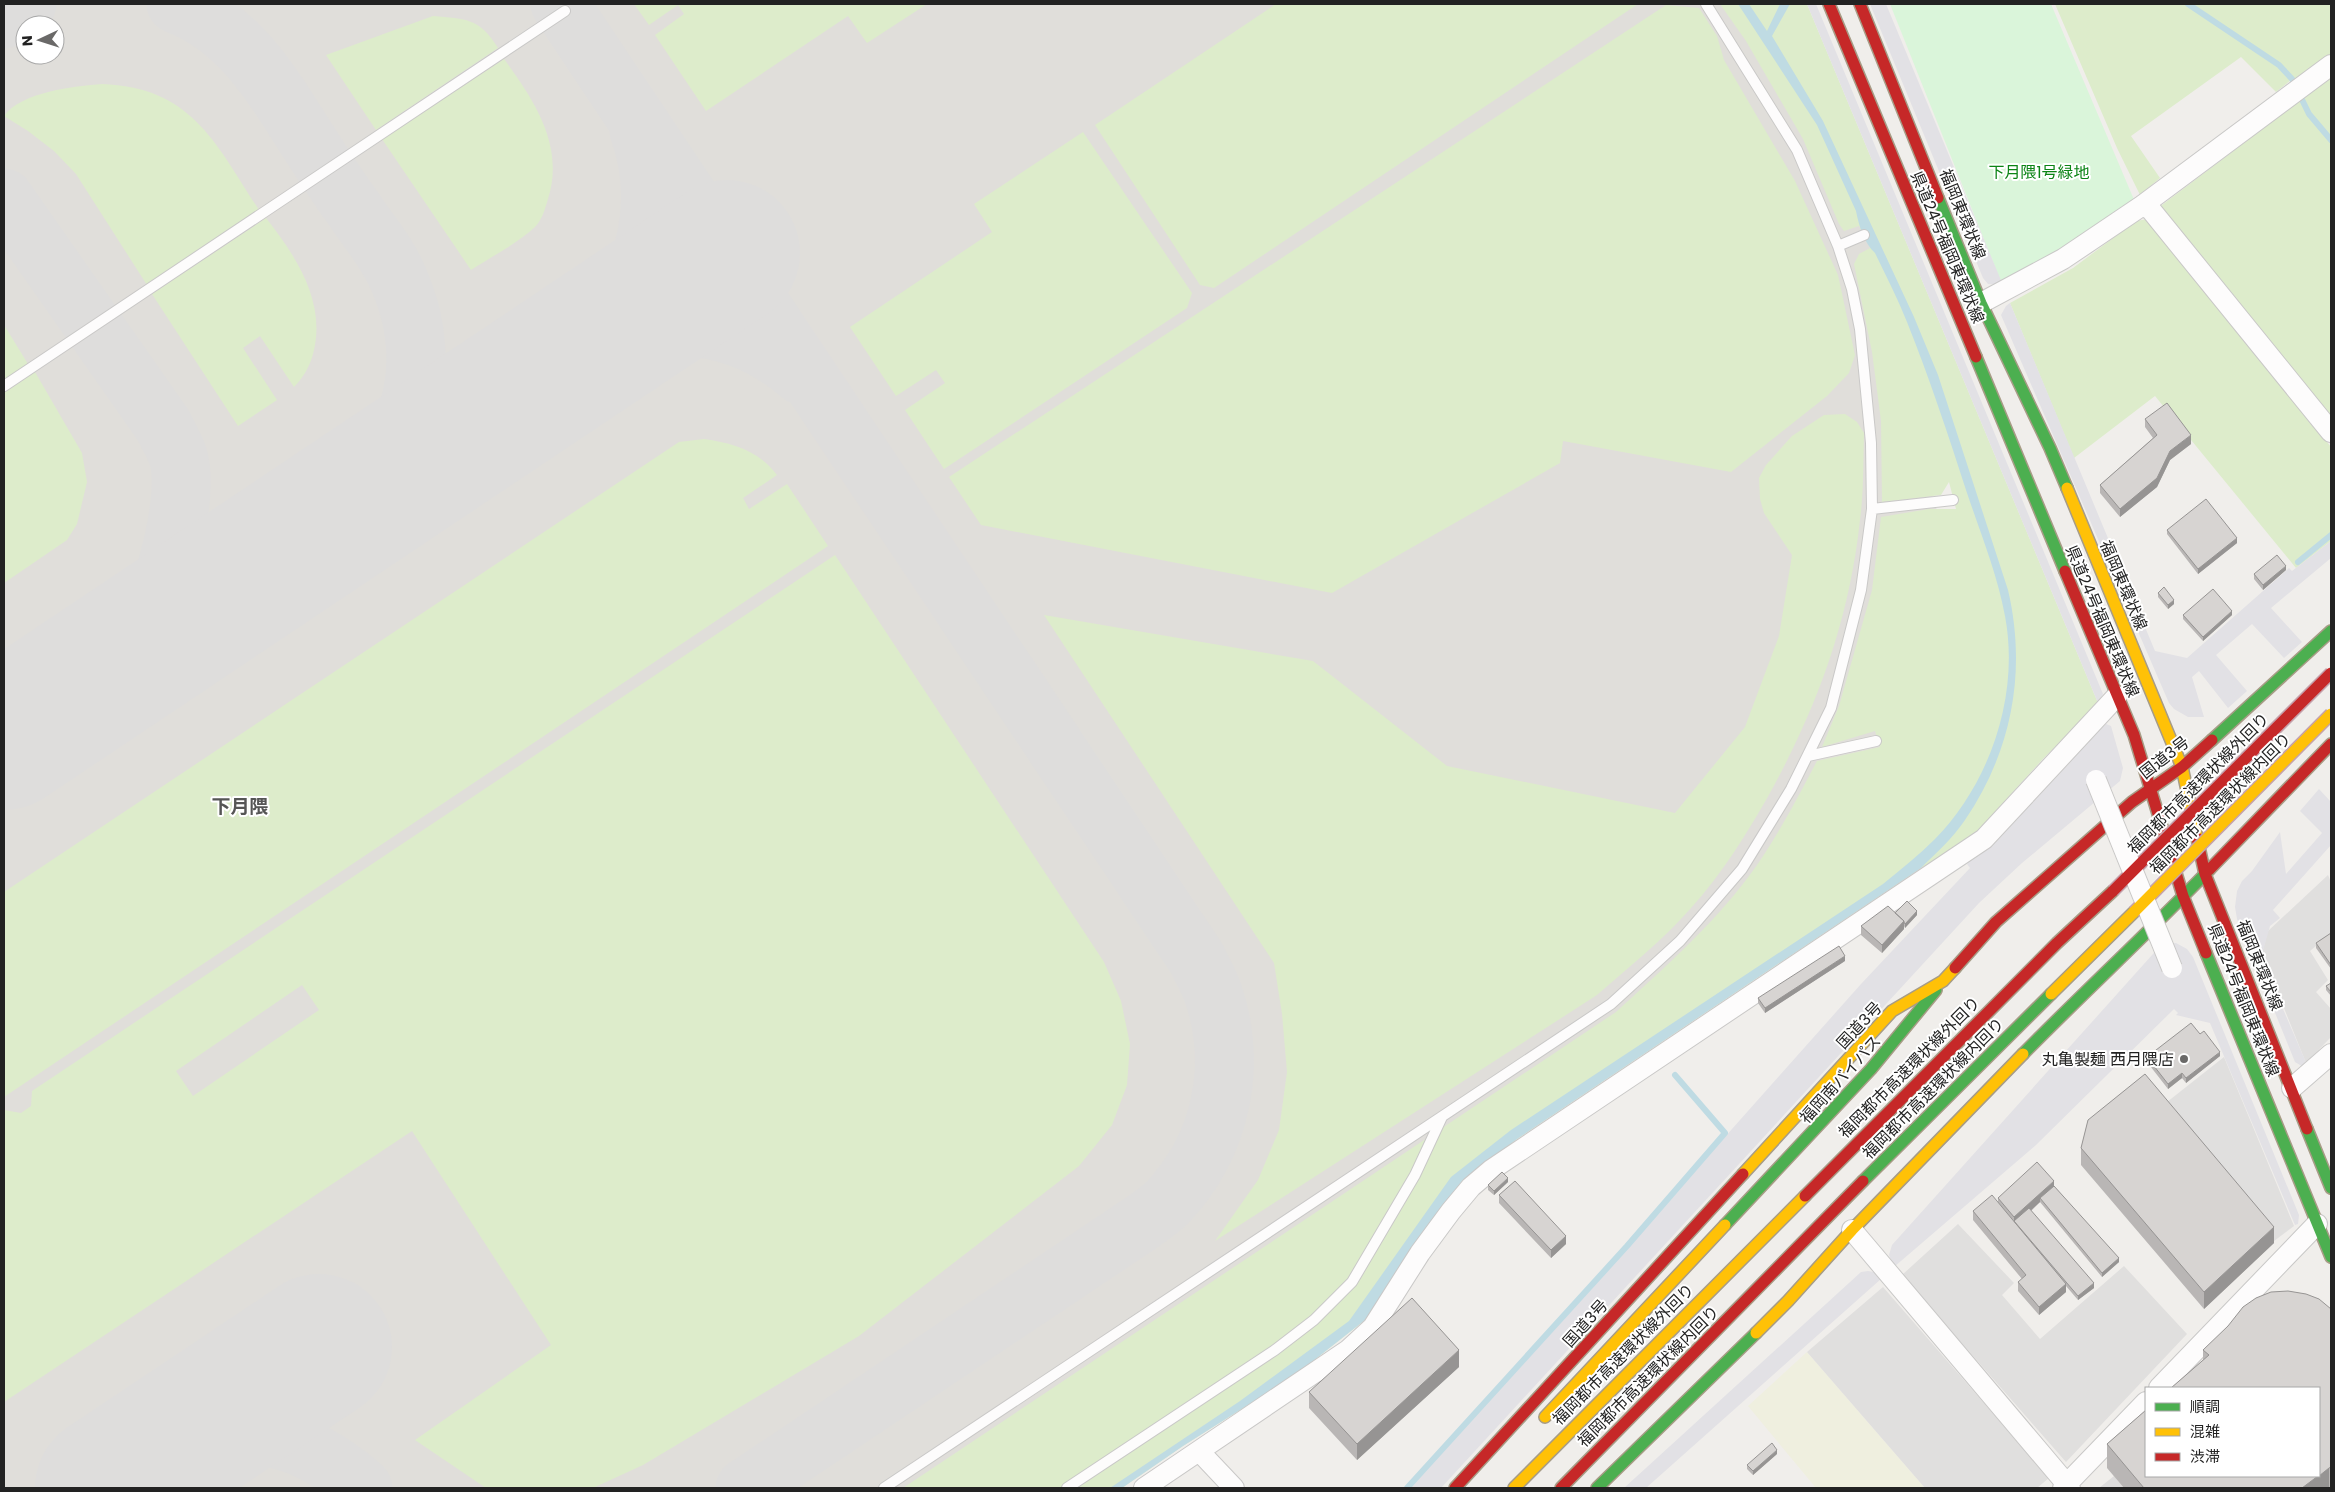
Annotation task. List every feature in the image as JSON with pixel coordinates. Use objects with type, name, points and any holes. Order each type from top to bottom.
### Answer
[{"type":"main road","name":"県道24号福岡東環状線","points":[[1829,4],[2134,735],[2149,790],[2183,896],[2331,1257]]},
{"type":"main road","name":"福岡東環状線","points":[[1860,4],[1981,303],[2050,448],[2182,767],[2205,874],[2331,1188]]},
{"type":"main road","name":"国道3号","points":[[1455,1488],[1892,1011],[1943,981],[1996,922],[2132,802],[2182,767],[2331,631]]},
{"type":"main road","name":"福岡都市高速環状線外回り","points":[[1514,1488],[2043,956],[2113,891],[2331,673]]},
{"type":"main road","name":"福岡都市高速環状線内回り","points":[[1561,1488],[1937,1106],[2331,714]]},
{"type":"main road","points":[[1891,1170],[1951,1108],[2150,931],[2331,744]]},
{"type":"main road","name":"福岡南バイパス","points":[[1535,1428],[1755,1193],[1831,1116],[1908,1029],[1943,981]]},
{"type":"main road","points":[[1597,1488],[1788,1301],[1852,1230],[2092,984]]},
{"type":"main road","points":[[1565,1488],[1592,1459],[1776,1286]]},
{"type":"street","points":[[1981,303],[2063,259],[2143,205],[2331,65]]},
{"type":"street","points":[[2143,205],[2158,218],[2331,432]]},
{"type":"street","points":[[1144,1488],[1348,1350],[1373,1327],[1420,1253],[1471,1187],[1491,1170],[1984,839],[2117,696]]},
{"type":"street","points":[[2096,780],[2172,968]]},
{"type":"street","points":[[2292,1088],[2331,1054]]},
{"type":"street","points":[[2160,1387],[2317,1224]]},
{"type":"street","points":[[1852,1230],[2067,1487],[2145,1403]]},
{"type":"street","points":[[1200,1451],[1234,1488]]},
{"type":"lane","points":[[884,1488],[1611,1004],[1680,940],[1742,869],[1791,790],[1831,708],[1861,590],[1872,509],[1871,443],[1860,329],[1852,289],[1838,246],[1797,150],[1706,4]]},
{"type":"lane","points":[[4,386],[565,11]]},
{"type":"lane","points":[[1838,246],[1864,235]]},
{"type":"lane","points":[[1872,509],[1953,500]]},
{"type":"lane","points":[[1808,756],[1876,741]]},
{"type":"lane","points":[[1067,1488],[1275,1350],[1321,1313],[1352,1282],[1415,1175],[1443,1116]]},
{"type":"shaded area","points":[[4,4],[1804,4],[1974,408],[1931,492],[1963,590],[1899,826],[904,1488],[4,1488]]},
{"type":"shaded area","points":[[1807,4],[1816,4],[2103,694],[2098,703]]},
{"type":"shaded area","points":[[1870,4],[1886,4],[2003,285],[1988,284],[1983,278]]},
{"type":"shaded area","points":[[2010,303],[2155,651],[2187,658],[2289,568],[2292,571],[2331,541],[2331,558],[2271,608],[2302,642],[2284,658],[2252,624],[2216,655],[2247,691],[2228,708],[2199,671],[2192,677],[2204,717],[2188,717],[2174,709],[2169,703],[2001,315]]},
{"type":"shaded area","points":[[2106,724],[2111,726],[2123,768],[2120,781],[2022,863],[1979,903],[1441,1488],[1408,1488],[1628,1246],[1861,984],[1970,868],[1967,864]]},
{"type":"shaded area","points":[[2319,789],[2331,802],[2331,845],[2273,910],[2280,918],[2270,926],[2261,958],[2308,1067],[2305,1068],[2295,1062],[2237,919],[2235,907],[2237,891],[2242,881],[2252,871],[2280,832],[2286,874],[2322,833],[2300,811]]},
{"type":"shaded area","points":[[2328,875],[2331,882],[2331,933],[2310,951],[2328,980],[2316,992],[2331,1009],[2331,1037],[2306,1063],[2262,953],[2268,931]]},
{"type":"shaded area","points":[[2176,943],[2187,949],[2193,957],[2299,1215],[2298,1224],[2295,1225],[2210,1023],[2176,1015],[2178,1013],[2174,1009],[2036,1145],[1894,1267],[1889,1255],[1892,1245],[2161,945]]},
{"type":"shaded area","points":[[2224,1057],[2294,1226],[2274,1241],[2162,1106]]},
{"type":"shaded area","points":[[1958,1224],[2014,1283],[2002,1295],[2040,1339],[2124,1266],[2187,1334],[2066,1462],[1902,1275]]},
{"type":"shaded area","points":[[1861,1272],[1874,1272],[1881,1279],[1646,1488],[1624,1488]]},
{"type":"shaded area","points":[[1883,1287],[2049,1478],[2037,1488],[1925,1488],[1807,1352]]},
{"type":"green space","points":[[634,4],[927,4],[867,43],[848,16],[706,111],[655,35],[684,14],[678,5],[649,25]]},
{"type":"green space","points":[[1276,4],[1638,4],[1214,288],[1200,285],[1095,125]]},
{"type":"green space","points":[[1720,4],[1807,4],[2098,703],[2042,760],[1964,846],[1921,868],[1517,1139],[1465,1183],[1429,1227],[1365,1320],[1294,1376],[1183,1446],[1122,1488],[903,1488],[1616,1012],[1686,947],[1734,895],[1768,849],[1817,761],[1880,747],[1875,731],[1822,747],[1839,706],[1872,590],[1881,517],[1929,509],[1956,509],[1949,482],[1941,495],[1882,502],[1881,421],[1872,352],[1854,264],[1859,254],[1870,248],[1859,226],[1844,231],[1839,224],[1803,139],[1746,41]]},
{"type":"green space","name":"下月隈1号緑地","points":[[1890,4],[2051,4],[2135,202],[2065,252],[2001,282]]},
{"type":"green space","points":[[2055,4],[2331,4],[2331,54],[2295,81],[2291,80],[2276,92],[2241,57],[2131,136],[2160,178],[2140,195],[2117,148]]},
{"type":"green space","points":[[1666,5],[1699,8],[1717,36],[1724,60],[1795,181],[1838,275],[1855,355],[1849,373],[1827,396],[1731,472],[1563,441],[1560,463],[1332,593],[981,525],[949,477]]},
{"type":"green space","points":[[433,16],[455,18],[478,25],[498,48],[376,130],[326,55]]},
{"type":"green space","points":[[504,59],[536,107],[544,124],[553,161],[552,179],[548,199],[540,221],[535,227],[513,244],[471,270],[382,139]]},
{"type":"green space","points":[[2331,77],[2331,418],[2158,208]]},
{"type":"green space","points":[[102,84],[133,88],[158,96],[180,108],[198,123],[214,142],[259,210],[147,285],[76,174],[54,151],[4,116],[12,108],[35,96],[78,86]]},
{"type":"green space","points":[[1083,132],[1192,293],[1187,308],[944,469],[905,410],[945,383],[936,370],[896,396],[850,327],[992,232],[974,204]]},
{"type":"green space","points":[[266,218],[288,248],[306,281],[316,317],[316,335],[310,363],[294,387],[260,336],[243,348],[277,400],[238,426],[152,294]]},
{"type":"green space","points":[[2148,219],[2331,447],[2331,541],[2296,568],[2155,396],[2074,458],[2010,303],[2073,268],[2136,221]]},
{"type":"green space","points":[[4,325],[28,364],[4,380]]},
{"type":"green space","points":[[35,372],[82,453],[87,482],[77,524],[67,540],[4,583],[4,393]]},
{"type":"green space","points":[[1845,414],[1857,422],[1864,433],[1863,477],[1855,558],[1839,630],[1815,699],[1784,767],[1749,828],[1712,883],[1669,931],[1597,995],[1215,1241],[1258,1180],[1279,1130],[1287,1072],[1282,1014],[1274,963],[1044,615],[1313,661],[1447,766],[1675,813],[1745,727],[1779,636],[1792,555],[1764,513],[1760,499],[1759,478],[1766,465],[1792,436],[1824,415]]},
{"type":"green space","points":[[704,439],[735,446],[754,454],[777,475],[743,498],[749,509],[787,484],[828,546],[4,1097],[4,892],[679,442]]},
{"type":"green space","points":[[835,555],[1104,962],[1121,1001],[1130,1044],[1127,1085],[1112,1125],[1079,1166],[859,1336],[643,1465],[593,1488],[486,1488],[415,1440],[551,1345],[412,1131],[4,1402],[4,1110],[21,1113],[31,1106],[32,1091]],"holes":[[[302,985],[319,1010],[193,1096],[176,1071]]]},
{"type":"green space","points":[[1807,1352],[1925,1488],[1816,1488],[1748,1406]]},
{"type":"water","points":[[1738,4],[1749,4],[1767,31],[1780,4],[1790,4],[1772,36],[1823,121],[1914,317],[1938,375],[2008,590],[2014,620],[2015,680],[2004,738],[1994,766],[1981,794],[1960,827],[1921,868],[1517,1139],[1462,1181],[1365,1320],[1294,1376],[1183,1446],[1122,1488],[1110,1488],[1240,1401],[1349,1321],[1451,1177],[1511,1130],[1883,884],[1923,851],[1954,817],[1971,792],[1985,765],[2004,707],[2009,646],[2002,600],[1988,553],[1931,385],[1900,305],[1875,253],[1865,239],[1856,211],[1817,125]]},
{"type":"pier","points":[[2114,1476],[2124,1488],[2099,1488]]},
{"type":"building","points":[[2167,403],[2191,435],[2170,451],[2157,478],[2120,509],[2100,485],[2157,435],[2145,419]]},
{"type":"building","points":[[2206,499],[2237,538],[2198,569],[2167,530]]},
{"type":"building","points":[[2277,555],[2286,566],[2263,585],[2254,574]]},
{"type":"building","points":[[2164,587],[2174,600],[2168,605],[2158,593]]},
{"type":"building","points":[[2213,589],[2232,611],[2203,637],[2183,615]]},
{"type":"building","points":[[1907,901],[1917,911],[1905,924],[1895,913]]},
{"type":"building","points":[[1888,906],[1904,921],[1882,945],[1861,926]]},
{"type":"building","points":[[2331,933],[2331,965],[2316,943]]},
{"type":"building","points":[[1839,946],[1845,956],[1765,1008],[1758,998]]},
{"type":"building","points":[[2331,983],[2331,992],[2326,986]]},
{"type":"building","name":"丸亀製麺 西月隈店","points":[[2191,1023],[2200,1034],[2204,1031],[2220,1052],[2186,1078],[2182,1073],[2168,1084],[2147,1057]]},
{"type":"building","points":[[2145,1074],[2274,1227],[2204,1292],[2081,1148],[2088,1120]]},
{"type":"building","points":[[2037,1162],[2054,1181],[2014,1217],[1998,1198]]},
{"type":"building","points":[[1502,1172],[1508,1178],[1494,1191],[1488,1185]]},
{"type":"building","points":[[1515,1181],[1566,1236],[1551,1250],[1499,1195]]},
{"type":"building","points":[[2054,1186],[2119,1258],[2102,1273],[2040,1198]]},
{"type":"building","points":[[1992,1195],[2066,1284],[2039,1307],[2018,1282],[2026,1275],[1973,1211]]},
{"type":"building","points":[[2029,1208],[2094,1283],[2078,1296],[2014,1221]]},
{"type":"building","points":[[2288,1291],[2306,1294],[2319,1299],[2331,1309],[2331,1467],[2320,1475],[2320,1387],[2172,1387],[2209,1355],[2203,1350],[2228,1326],[2243,1307],[2256,1298],[2271,1292]]},
{"type":"building","points":[[1412,1298],[1459,1350],[1357,1444],[1309,1392]]},
{"type":"building","points":[[2145,1411],[2145,1477],[2317,1477],[2302,1488],[2144,1488],[2107,1444]]},
{"type":"building","points":[[1772,1443],[1777,1450],[1753,1471],[1747,1465]]},
{"type":"waterway","points":[[2188,4],[2279,65],[2292,79],[2309,114],[2331,140]]},
{"type":"waterway","points":[[2298,562],[2331,535]]},
{"type":"waterway","points":[[1407,1488],[1627,1246],[1725,1133],[1675,1075]]},
{"type":"taxiway","points":[[4,19],[27,4]]},
{"type":"taxiway","points":[[176,4],[200,15],[220,29],[256,64],[388,259],[398,278],[410,312],[415,345],[415,377],[409,408],[397,438],[381,466],[360,492],[334,516]]},
{"type":"taxiway","points":[[560,4],[1197,959],[1213,993],[1224,1049],[1224,1077],[1220,1104],[1212,1130],[1201,1156],[1186,1180],[1165,1205],[745,1488]]},
{"type":"taxiway","points":[[592,344],[610,321],[625,297],[645,244],[650,188],[647,159],[639,131]]},
{"type":"taxiway","points":[[4,198],[163,425],[178,456],[181,473],[178,517],[174,541],[160,588],[145,623],[114,663]]},
{"type":"taxiway","points":[[592,344],[647,329],[701,328],[728,334],[753,344],[778,357],[801,375]]},
{"type":"taxiway","points":[[156,1456],[202,1442],[223,1438],[265,1437],[286,1441],[307,1450],[338,1468],[363,1488]]},
{"type":"runway","points":[[4,737],[727,253]]},
{"type":"runway","points":[[108,1488],[319,1347]]},
{"type":"traffic: fast","points":[[1938,198],[1981,303],[2067,488]]},
{"type":"traffic: fast","points":[[1976,357],[2065,571]]},
{"type":"traffic: fast","points":[[2212,740],[2331,631]]},
{"type":"traffic: fast","points":[[2023,1054],[2209,870]]},
{"type":"traffic: fast","points":[[2206,953],[2331,1257]]},
{"type":"traffic: fast","points":[[1725,1225],[1871,1069],[1936,990]]},
{"type":"traffic: fast","points":[[1863,1181],[2051,994]]},
{"type":"traffic: fast","points":[[2307,1129],[2331,1188]]},
{"type":"traffic: fast","points":[[1597,1488],[1756,1333]]},
{"type":"traffic: slow","points":[[2067,488],[2182,767],[2197,838]]},
{"type":"traffic: slow","points":[[2134,912],[2331,714]]},
{"type":"traffic: slow","points":[[2051,994],[2134,912]]},
{"type":"traffic: slow","points":[[1743,1174],[1892,1011],[1943,981],[1955,968]]},
{"type":"traffic: slow","points":[[1756,1333],[1788,1301],[1852,1230],[2023,1054]]},
{"type":"traffic: slow","points":[[1514,1488],[1805,1196]]},
{"type":"traffic: slow","points":[[1545,1417],[1725,1225]]},
{"type":"traffic: jam","points":[[1829,4],[1976,357]]},
{"type":"traffic: jam","points":[[1860,4],[1938,198]]},
{"type":"traffic: jam","points":[[2065,571],[2134,735],[2183,896],[2206,953]]},
{"type":"traffic: jam","points":[[2113,891],[2331,673]]},
{"type":"traffic: jam","points":[[1955,968],[1996,922],[2132,802],[2182,767],[2212,740]]},
{"type":"traffic: jam","points":[[2209,870],[2331,744]]},
{"type":"traffic: jam","points":[[2197,838],[2205,874],[2307,1129]]},
{"type":"traffic: jam","points":[[1805,1196],[2057,943],[2113,891]]},
{"type":"traffic: jam","points":[[1455,1488],[1743,1174]]},
{"type":"traffic: jam","points":[[1561,1488],[1863,1181]]},
{"type":"place","name":"丸亀製麺 西月隈店","points":[[2184,1059]]},
{"type":"district","name":"下月隈","points":[[240,806]]}]
